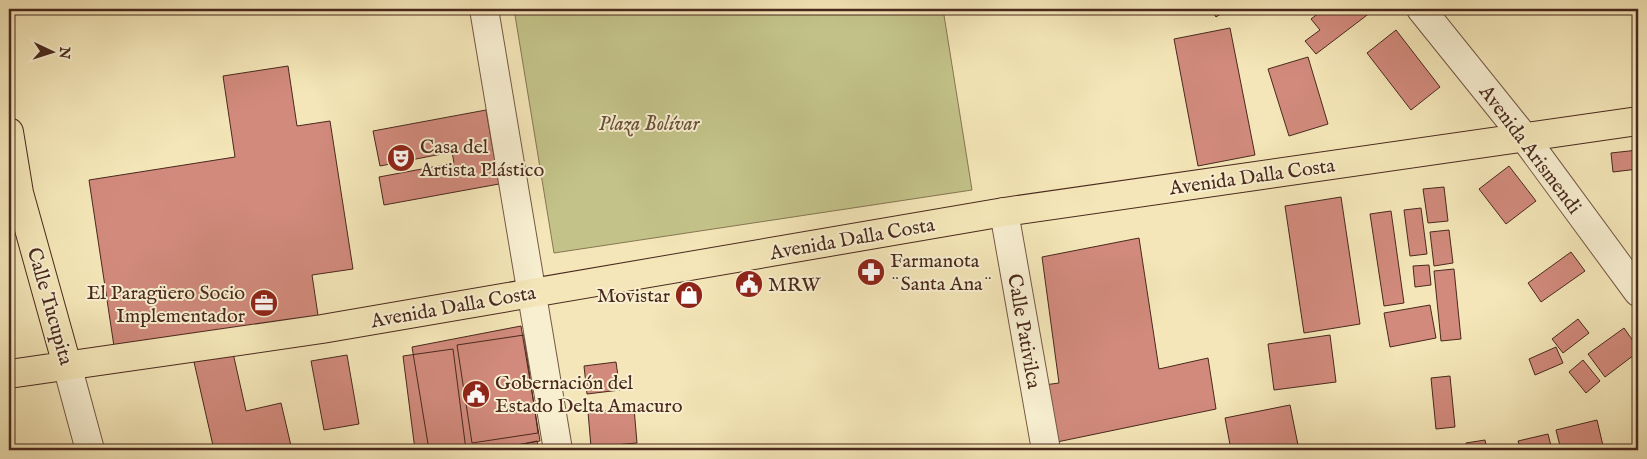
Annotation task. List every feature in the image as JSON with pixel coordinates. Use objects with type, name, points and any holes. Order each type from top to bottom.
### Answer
[{"type":"main road","name":"Avenida Dalla Costa","points":[[12,373],[322,329],[1004,212],[1638,121]]},
{"type":"main road","name":"Calle Tucupita","points":[[9,132],[14,196],[68,365]]},
{"type":"street","points":[[484,9],[558,450]]},
{"type":"street","name":"Avenida Arismendi","points":[[1420,9],[1524,137],[1638,292]]},
{"type":"street","name":"Calle Pativilca","points":[[1004,212],[1046,450]]},
{"type":"street","name":"Calle Tucupita","points":[[68,365],[90,450]]},
{"type":"green space","name":"Plaza Bolívar","points":[[514,9],[943,9],[972,190],[554,253]]},
{"type":"building","points":[[980,9],[1005,9],[981,14]]},
{"type":"building","points":[[1210,9],[1229,9],[1216,17]]},
{"type":"building","points":[[1324,9],[1375,9],[1316,54],[1305,41],[1320,30],[1311,19]]},
{"type":"building","points":[[1230,28],[1255,155],[1198,166],[1174,39]]},
{"type":"building","points":[[1396,30],[1440,87],[1411,110],[1367,53]]},
{"type":"building","points":[[1308,57],[1328,124],[1289,136],[1268,69]]},
{"type":"building","points":[[288,66],[297,126],[330,121],[353,269],[312,275],[319,322],[115,353],[89,180],[235,157],[223,76]]},
{"type":"building","name":"Casa del Artista Plástico","points":[[486,110],[499,184],[384,205],[379,177],[454,163],[452,152],[380,166],[373,131]]},
{"type":"building","points":[[1638,150],[1638,169],[1613,172],[1611,153]]},
{"type":"building","points":[[1509,166],[1536,201],[1506,224],[1479,189]]},
{"type":"building","points":[[1444,187],[1448,221],[1428,223],[1423,189]]},
{"type":"building","points":[[1341,197],[1360,324],[1304,333],[1285,206]]},
{"type":"building","points":[[1421,208],[1427,254],[1410,256],[1404,210]]},
{"type":"building","points":[[1391,211],[1404,303],[1384,306],[1370,214]]},
{"type":"building","points":[[1449,230],[1453,263],[1434,266],[1430,232]]},
{"type":"building","points":[[1139,238],[1159,369],[1208,358],[1216,409],[1057,442],[1044,385],[1059,383],[1042,257]]},
{"type":"building","points":[[1571,252],[1585,271],[1541,302],[1528,283]]},
{"type":"building","points":[[1429,265],[1431,285],[1415,287],[1413,266]]},
{"type":"building","points":[[1454,269],[1461,339],[1441,341],[1434,271]]},
{"type":"building","points":[[1430,305],[1436,338],[1390,347],[1384,313]]},
{"type":"building","points":[[1578,319],[1589,333],[1563,353],[1552,339]]},
{"type":"building","name":"Gobernación del Estado Delta Amacuro","points":[[521,326],[540,441],[486,450],[429,450],[412,347]]},
{"type":"building","points":[[1624,328],[1638,348],[1638,352],[1605,377],[1588,354]]},
{"type":"building","points":[[524,335],[538,433],[472,443],[457,345]]},
{"type":"building","points":[[1330,335],[1336,382],[1274,390],[1268,344]]},
{"type":"building","points":[[1556,347],[1563,363],[1535,375],[1529,359]]},
{"type":"building","points":[[453,349],[466,450],[415,450],[403,356]]},
{"type":"building","points":[[233,353],[246,411],[281,403],[292,450],[214,450],[194,362]]},
{"type":"building","points":[[347,355],[359,424],[324,430],[311,361]]},
{"type":"building","points":[[1583,360],[1600,381],[1586,393],[1569,372]]},
{"type":"building","points":[[616,362],[620,390],[587,394],[584,366]]},
{"type":"building","points":[[1450,376],[1455,427],[1436,429],[1431,378]]},
{"type":"building","points":[[1290,405],[1299,450],[1231,450],[1225,418]]},
{"type":"building","points":[[634,408],[637,443],[591,447],[588,412]]},
{"type":"building","points":[[1597,420],[1604,450],[1561,450],[1556,430]]},
{"type":"building","points":[[1548,434],[1552,450],[1521,450],[1518,441]]},
{"type":"building","points":[[1485,440],[1487,450],[1467,450],[1466,443]]},
{"type":"building","points":[[537,441],[539,450],[495,450]]},
{"type":"building","points":[[735,446],[736,450],[701,450]]},
{"type":"place","name":"Casa del Artista Plástico","points":[[401,158]]},
{"type":"place","name":"Farmanota ¨Santa Ana¨","points":[[871,272]]},
{"type":"place","name":"MRW","points":[[749,284]]},
{"type":"place","name":"Movistar","points":[[689,295]]},
{"type":"place","name":"El Paragüero Socio Implementador","points":[[264,303]]},
{"type":"place","name":"Gobernación del Estado Delta Amacuro","points":[[476,394]]}]
